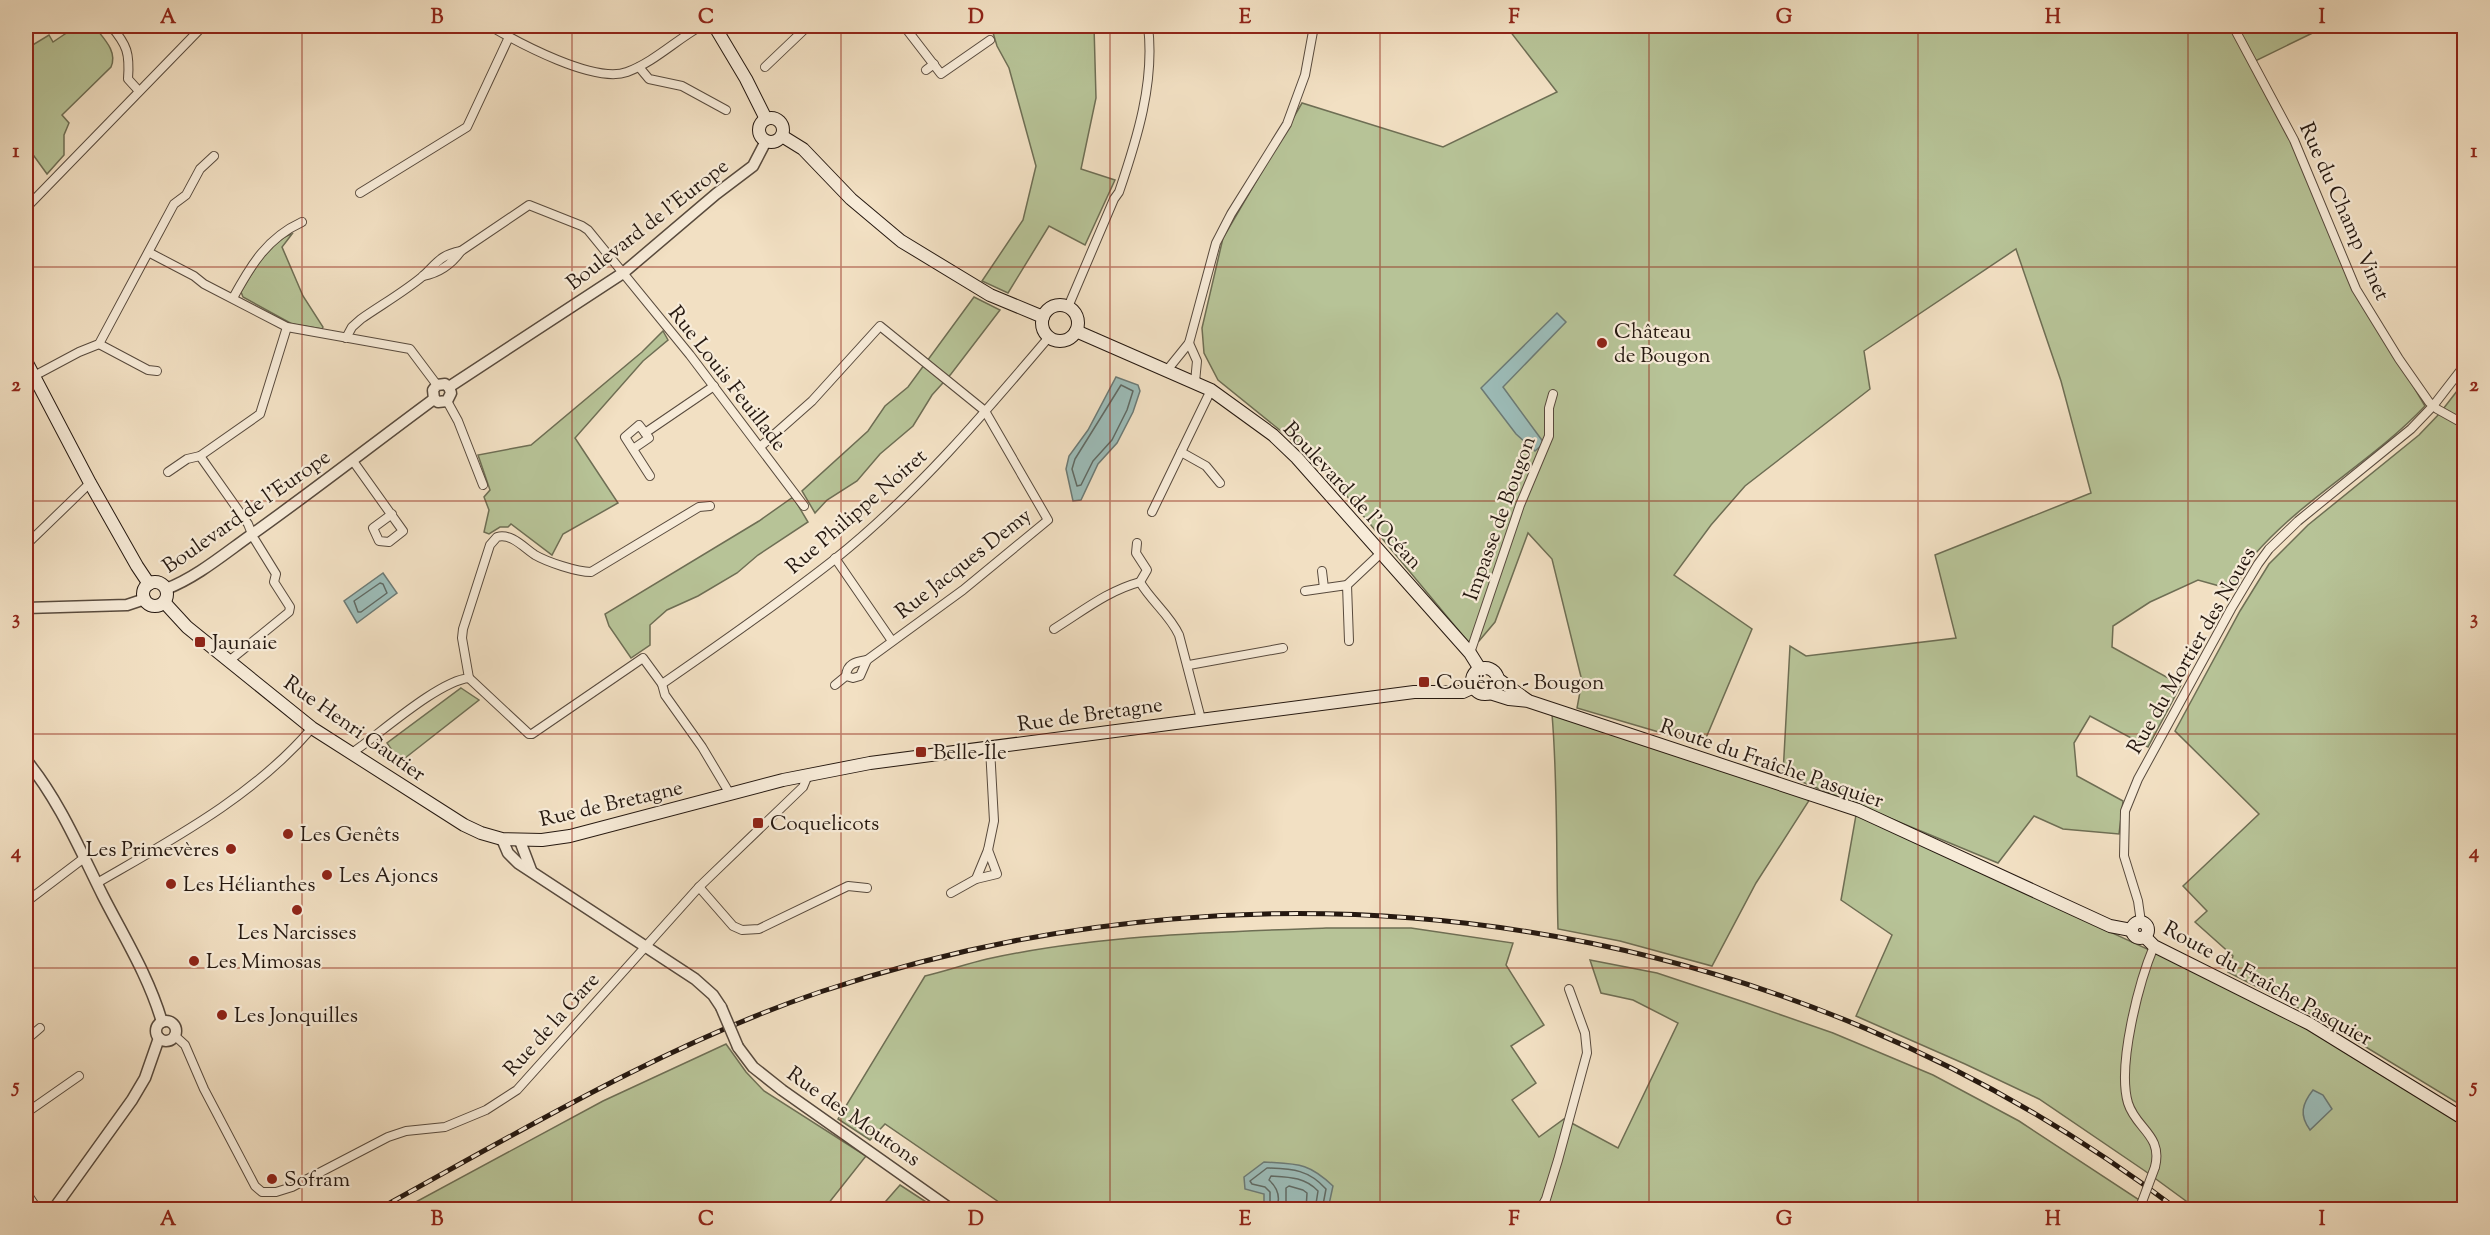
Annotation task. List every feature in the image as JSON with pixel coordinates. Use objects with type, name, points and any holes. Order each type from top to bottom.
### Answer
[{"type":"main road","points":[[709,26],[747,79],[766,118]]},
{"type":"main road","points":[[774,117],[784,128],[782,136],[777,141],[766,141],[760,136],[759,128],[766,118],[774,117]]},
{"type":"main road","points":[[782,136],[803,149],[851,199],[901,241],[990,295],[1043,317]]},
{"type":"main road","points":[[1053,306],[1068,307],[1078,320],[1076,331],[1064,340],[1049,337],[1043,328],[1043,317],[1053,306]]},
{"type":"main road","name":"Boulevard de l'Océan","points":[[1076,331],[1168,369],[1211,390],[1273,435],[1297,458],[1470,653],[1480,669]]},
{"type":"main road","points":[[26,361],[90,483],[136,566],[149,584]]},
{"type":"main road","points":[[157,582],[166,589],[167,596],[164,602],[153,606],[145,599],[144,592],[149,584],[157,582]]},
{"type":"main road","name":"Rue Henri Gautier","points":[[164,602],[188,627],[312,728],[464,825],[502,839]]},
{"type":"main road","points":[[1480,669],[1493,670],[1498,679],[1497,687],[1490,693],[1481,693],[1474,687],[1472,679],[1480,669]]},
{"type":"main road","name":"Route du Fraîche Pasquier","points":[[1498,679],[1528,701]]},
{"type":"main road","name":"Rue de Bretagne","points":[[502,839],[520,841],[570,836],[808,775],[870,763],[1414,692],[1463,692],[1474,687]]},
{"type":"main road","name":"Route du Fraîche Pasquier","points":[[1490,693],[1528,701],[1836,801],[1893,825],[2110,926],[2136,926],[2134,937],[2145,937],[2154,946],[2310,1024],[2464,1119]]},
{"type":"street","points":[[111,26],[126,45],[129,57],[128,79],[138,90]]},
{"type":"street","points":[[26,208],[138,90],[203,26]]},
{"type":"street","points":[[490,26],[566,63],[596,72],[619,74],[639,67],[709,26]]},
{"type":"street","points":[[765,67],[808,26]]},
{"type":"street","points":[[904,26],[941,74],[990,40]]},
{"type":"street","points":[[1068,307],[1119,192],[1137,139],[1147,84],[1148,26]]},
{"type":"street","points":[[1168,369],[1189,343],[1216,243],[1231,214],[1287,124],[1305,75],[1314,26]]},
{"type":"street","name":"Rue du Champ Vinet","points":[[2232,26],[2294,140],[2356,289],[2399,359],[2433,406],[2464,424]]},
{"type":"street","points":[[360,193],[467,128],[509,37]]},
{"type":"street","points":[[926,70],[934,64]]},
{"type":"street","points":[[639,67],[649,79],[681,86],[726,110]]},
{"type":"street","name":"Boulevard de l'Europe","points":[[449,387],[623,273],[716,194],[753,166],[766,141]]},
{"type":"street","points":[[34,376],[99,344],[150,253],[174,204],[186,195],[200,169],[214,156]]},
{"type":"street","name":"Rue Louis Feuillade","points":[[346,338],[352,327],[361,319],[423,276],[447,254],[461,252],[529,205],[535,205],[588,230],[714,386],[804,506]]},
{"type":"street","points":[[233,298],[250,266],[281,233],[302,222]]},
{"type":"street","points":[[150,253],[287,327],[410,349],[437,385]]},
{"type":"street","name":"Rue Jacques Demy","points":[[760,447],[812,401],[880,326],[985,411],[1048,520],[963,590],[867,660],[850,665],[846,669],[846,676]]},
{"type":"street","points":[[168,472],[187,459],[200,456],[260,414],[287,327]]},
{"type":"street","name":"Rue Philippe Noiret","points":[[662,684],[835,558],[936,465],[1049,337]]},
{"type":"street","points":[[1189,343],[1197,361],[1195,382]]},
{"type":"street","points":[[99,344],[148,370],[156,371]]},
{"type":"street","name":"Rue du Mortier des Noues","points":[[2136,926],[2138,902],[2124,856],[2125,811],[2138,779],[2230,609],[2269,549],[2298,521],[2411,429],[2433,406],[2464,366]]},
{"type":"street","points":[[445,384],[449,387],[451,393],[447,401],[438,402],[434,399],[433,390],[437,385],[445,384]]},
{"type":"street","points":[[645,433],[714,386]]},
{"type":"street","points":[[1152,512],[1211,390]]},
{"type":"street","name":"Impasse de Bougon","points":[[1470,653],[1520,505],[1550,436],[1548,408],[1553,394]]},
{"type":"street","name":"Boulevard de l'Europe","points":[[166,589],[254,537],[434,399]]},
{"type":"street","points":[[447,401],[458,421],[483,485]]},
{"type":"street","points":[[633,450],[649,438],[639,425],[625,437],[633,450],[650,476]]},
{"type":"street","points":[[1181,452],[1206,466],[1220,483]]},
{"type":"street","points":[[200,456],[254,537],[276,574],[274,582],[276,588],[290,607],[290,612],[229,661]]},
{"type":"street","points":[[353,461],[392,514]]},
{"type":"street","points":[[26,545],[90,483]]},
{"type":"street","points":[[710,506],[699,507],[591,572],[583,572],[541,558],[507,537],[497,537],[490,544],[462,638],[469,678],[529,734],[643,658],[662,684],[665,695],[702,747],[730,794]]},
{"type":"street","points":[[1054,629],[1102,596],[1140,582],[1147,570],[1136,553],[1137,543]]},
{"type":"street","points":[[1305,591],[1347,585],[1381,553]]},
{"type":"street","name":"Rue Jacques Demy","points":[[835,558],[892,640]]},
{"type":"street","points":[[1322,572],[1324,588]]},
{"type":"street","points":[[1140,582],[1149,597],[1175,626],[1189,665],[1201,719]]},
{"type":"street","points":[[1347,585],[1349,641]]},
{"type":"street","points":[[26,608],[127,605],[145,599]]},
{"type":"street","points":[[1189,665],[1283,648]]},
{"type":"street","name":"Rue Jacques Demy","points":[[846,676],[854,678],[860,676],[867,660]]},
{"type":"street","name":"Rue Jacques Demy","points":[[835,685],[846,676]]},
{"type":"street","points":[[353,754],[435,693],[459,679],[469,678]]},
{"type":"street","points":[[97,883],[236,799],[281,760],[312,728]]},
{"type":"street","points":[[976,879],[988,850],[994,821],[990,748]]},
{"type":"street","points":[[26,759],[46,786],[97,883],[155,1000],[162,1022]]},
{"type":"street","name":"Rue de la Gare","points":[[174,1035],[185,1045],[204,1089],[255,1186],[262,1192],[276,1192],[335,1166],[387,1137],[406,1131],[445,1127],[501,1102],[531,1076],[699,887],[803,787],[808,775]]},
{"type":"street","points":[[502,839],[508,853],[518,863],[645,947]]},
{"type":"street","points":[[520,841],[531,870]]},
{"type":"street","points":[[951,893],[976,879],[997,874],[988,850]]},
{"type":"street","points":[[26,902],[84,858]]},
{"type":"street","points":[[699,887],[733,927],[742,930],[759,929],[848,886],[867,888]]},
{"type":"street","points":[[2139,1209],[2158,1156],[2157,1146],[2129,1105],[2125,1082],[2126,1057],[2144,971],[2154,946]]},
{"type":"street","name":"Rue des Moutons","points":[[645,947],[695,979],[713,995],[738,1047],[753,1067],[782,1090],[952,1209]]},
{"type":"street","points":[[1540,1209],[1546,1199],[1558,1160],[1587,1053],[1585,1033],[1569,988]]},
{"type":"street","points":[[53,1209],[132,1100],[145,1078],[159,1038],[156,1029],[162,1022],[174,1025],[174,1035],[168,1041],[159,1038]]},
{"type":"street","points":[[26,1040],[40,1028]]},
{"type":"street","points":[[26,1113],[79,1076]]},
{"type":"street","points":[[26,1192],[38,1209]]},
{"type":"green space","points":[[77,26],[94,26],[109,45],[113,61],[111,67],[62,115],[69,123],[64,135],[64,155],[47,174],[26,145],[26,134],[33,129],[26,120],[26,49],[49,35],[53,42]]},
{"type":"green space","points":[[991,26],[1094,26],[1096,98],[1081,169],[1115,180],[1085,245],[1049,226],[1008,293],[982,281],[1023,220],[1036,166],[1009,68],[997,46]]},
{"type":"green space","points":[[1506,26],[2327,26],[2253,62],[2294,140],[2356,289],[2425,406],[2384,444],[2295,515],[2275,534],[2252,558],[2234,590],[2198,580],[2150,602],[2113,626],[2112,647],[2181,685],[2148,747],[2090,716],[2074,743],[2077,776],[2123,801],[2119,834],[2063,829],[2034,816],[1998,863],[1783,774],[1790,646],[1806,656],[1956,638],[1935,555],[2091,493],[2061,381],[2016,249],[1864,351],[1870,389],[1745,486],[1711,525],[1674,575],[1752,629],[1703,745],[1577,708],[1582,681],[1552,559],[1528,533],[1495,622],[1479,641],[1469,643],[1341,489],[1302,448],[1218,380],[1204,353],[1202,328],[1223,238],[1302,103],[1443,147],[1557,92]]},
{"type":"green space","points":[[292,234],[282,247],[303,296],[323,327],[322,329],[292,324],[243,297],[241,292],[269,250],[284,237]]},
{"type":"green space","points":[[974,297],[1000,310],[932,395],[913,426],[880,454],[857,481],[827,500],[815,513],[802,491],[868,431],[885,406],[908,387]]},
{"type":"green space","points":[[663,331],[668,340],[643,361],[575,438],[618,503],[563,534],[552,555],[511,524],[508,527],[500,527],[489,534],[484,532],[489,510],[484,497],[490,490],[478,455],[531,445],[642,352]]},
{"type":"green space","points":[[2464,382],[2464,1107],[2320,1019],[2228,972],[2233,956],[2195,922],[2207,911],[2183,886],[2259,814],[2175,731],[2240,611],[2269,564],[2308,525],[2419,435]]},
{"type":"green space","points":[[793,497],[808,522],[758,555],[737,573],[698,596],[667,610],[650,625],[650,645],[631,658],[609,626],[605,614],[759,521]]},
{"type":"green space","points":[[461,688],[479,700],[400,762],[387,743]]},
{"type":"green space","points":[[1552,714],[1810,799],[1756,883],[1712,966],[1620,941],[1558,929]]},
{"type":"green space","points":[[1856,815],[2310,1024],[2464,1119],[2464,1209],[2197,1209],[2039,1099],[1856,1016],[1892,935],[1841,900]]},
{"type":"green space","points":[[1326,928],[1411,928],[1513,943],[1506,965],[1544,1025],[1511,1046],[1536,1083],[1512,1100],[1539,1137],[1564,1119],[1618,1148],[1678,1023],[1633,1000],[1601,993],[1590,960],[1657,973],[1744,1002],[1833,1033],[1933,1075],[2019,1121],[2153,1209],[1005,1209],[1006,1207],[885,1124],[870,1140],[838,1119],[925,976],[987,959],[1070,945],[1156,936]]},
{"type":"green space","points":[[726,1044],[746,1072],[764,1091],[866,1156],[824,1209],[416,1210],[412,1204],[603,1101]]},
{"type":"green space","points":[[900,1185],[937,1209],[879,1209]]},
{"type":"water","points":[[1557,313],[1566,322],[1503,387],[1544,443],[1535,451],[1516,434],[1481,388]]},
{"type":"water","points":[[1116,377],[1138,385],[1140,391],[1133,412],[1117,443],[1098,464],[1081,500],[1073,501],[1066,469],[1069,456],[1088,430]]},
{"type":"water","points":[[383,573],[397,593],[357,623],[344,601]]},
{"type":"water","points":[[2313,1090],[2323,1095],[2332,1109],[2310,1130],[2304,1119],[2303,1110]]},
{"type":"water","points":[[1264,1162],[1302,1166],[1316,1172],[1333,1186],[1328,1209],[1253,1209],[1264,1202],[1264,1194],[1245,1189],[1244,1177]]},
{"type":"railway","points":[[377,1210],[539,1120],[649,1063],[762,1013],[820,992],[995,945],[1172,919],[1350,915],[1526,932],[1699,970],[1867,1029],[2027,1109],[2178,1210]]},
{"type":"place","name":"Château de Bougon","points":[[1602,343]]},
{"type":"place","name":"Jaunaie","points":[[200,642]]},
{"type":"place","name":"Couëron - Bougon","points":[[1424,682]]},
{"type":"place","name":"Belle-Île","points":[[921,752]]},
{"type":"place","name":"Coquelicots","points":[[758,823]]},
{"type":"place","name":"Les Genêts","points":[[288,834]]},
{"type":"place","name":"Les Primevères","points":[[231,849]]},
{"type":"place","name":"Les Ajoncs","points":[[327,875]]},
{"type":"place","name":"Les Hélianthes","points":[[171,884]]},
{"type":"place","name":"Les Narcisses","points":[[297,910]]},
{"type":"place","name":"Les Mimosas","points":[[194,961]]},
{"type":"place","name":"Les Jonquilles","points":[[222,1015]]},
{"type":"place","name":"Sofram","points":[[272,1179]]}]
